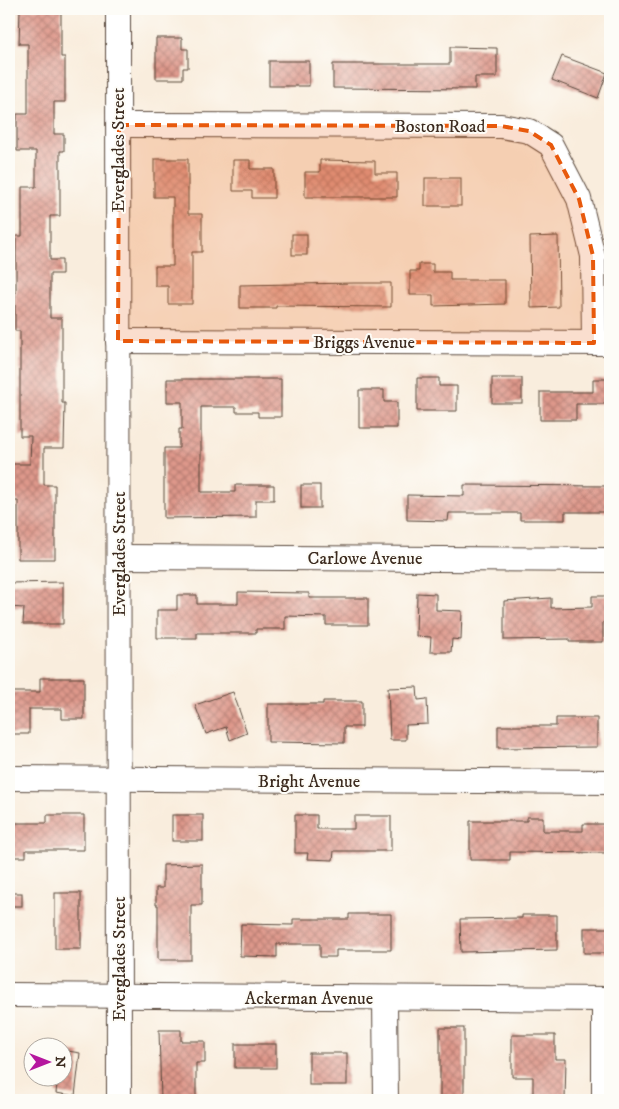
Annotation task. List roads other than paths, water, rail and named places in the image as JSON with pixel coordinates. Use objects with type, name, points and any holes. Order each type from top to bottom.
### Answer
[{"type":"street","name":"Everglades Street","points":[[118,9],[119,1100]]},
{"type":"street","name":"Boston Road","points":[[118,125],[501,126],[529,131],[551,145],[579,199],[594,256],[602,343]]},
{"type":"street","name":"Briggs Avenue","points":[[118,341],[602,343]]},
{"type":"street","name":"Carlowe Avenue","points":[[119,557],[610,560]]},
{"type":"street","name":"Bright Avenue","points":[[9,778],[610,782]]},
{"type":"street","name":"Ackerman Avenue","points":[[9,996],[607,999]]},
{"type":"street","points":[[385,998],[386,1100]]},
{"type":"street","points":[[604,1100],[607,999]]}]
